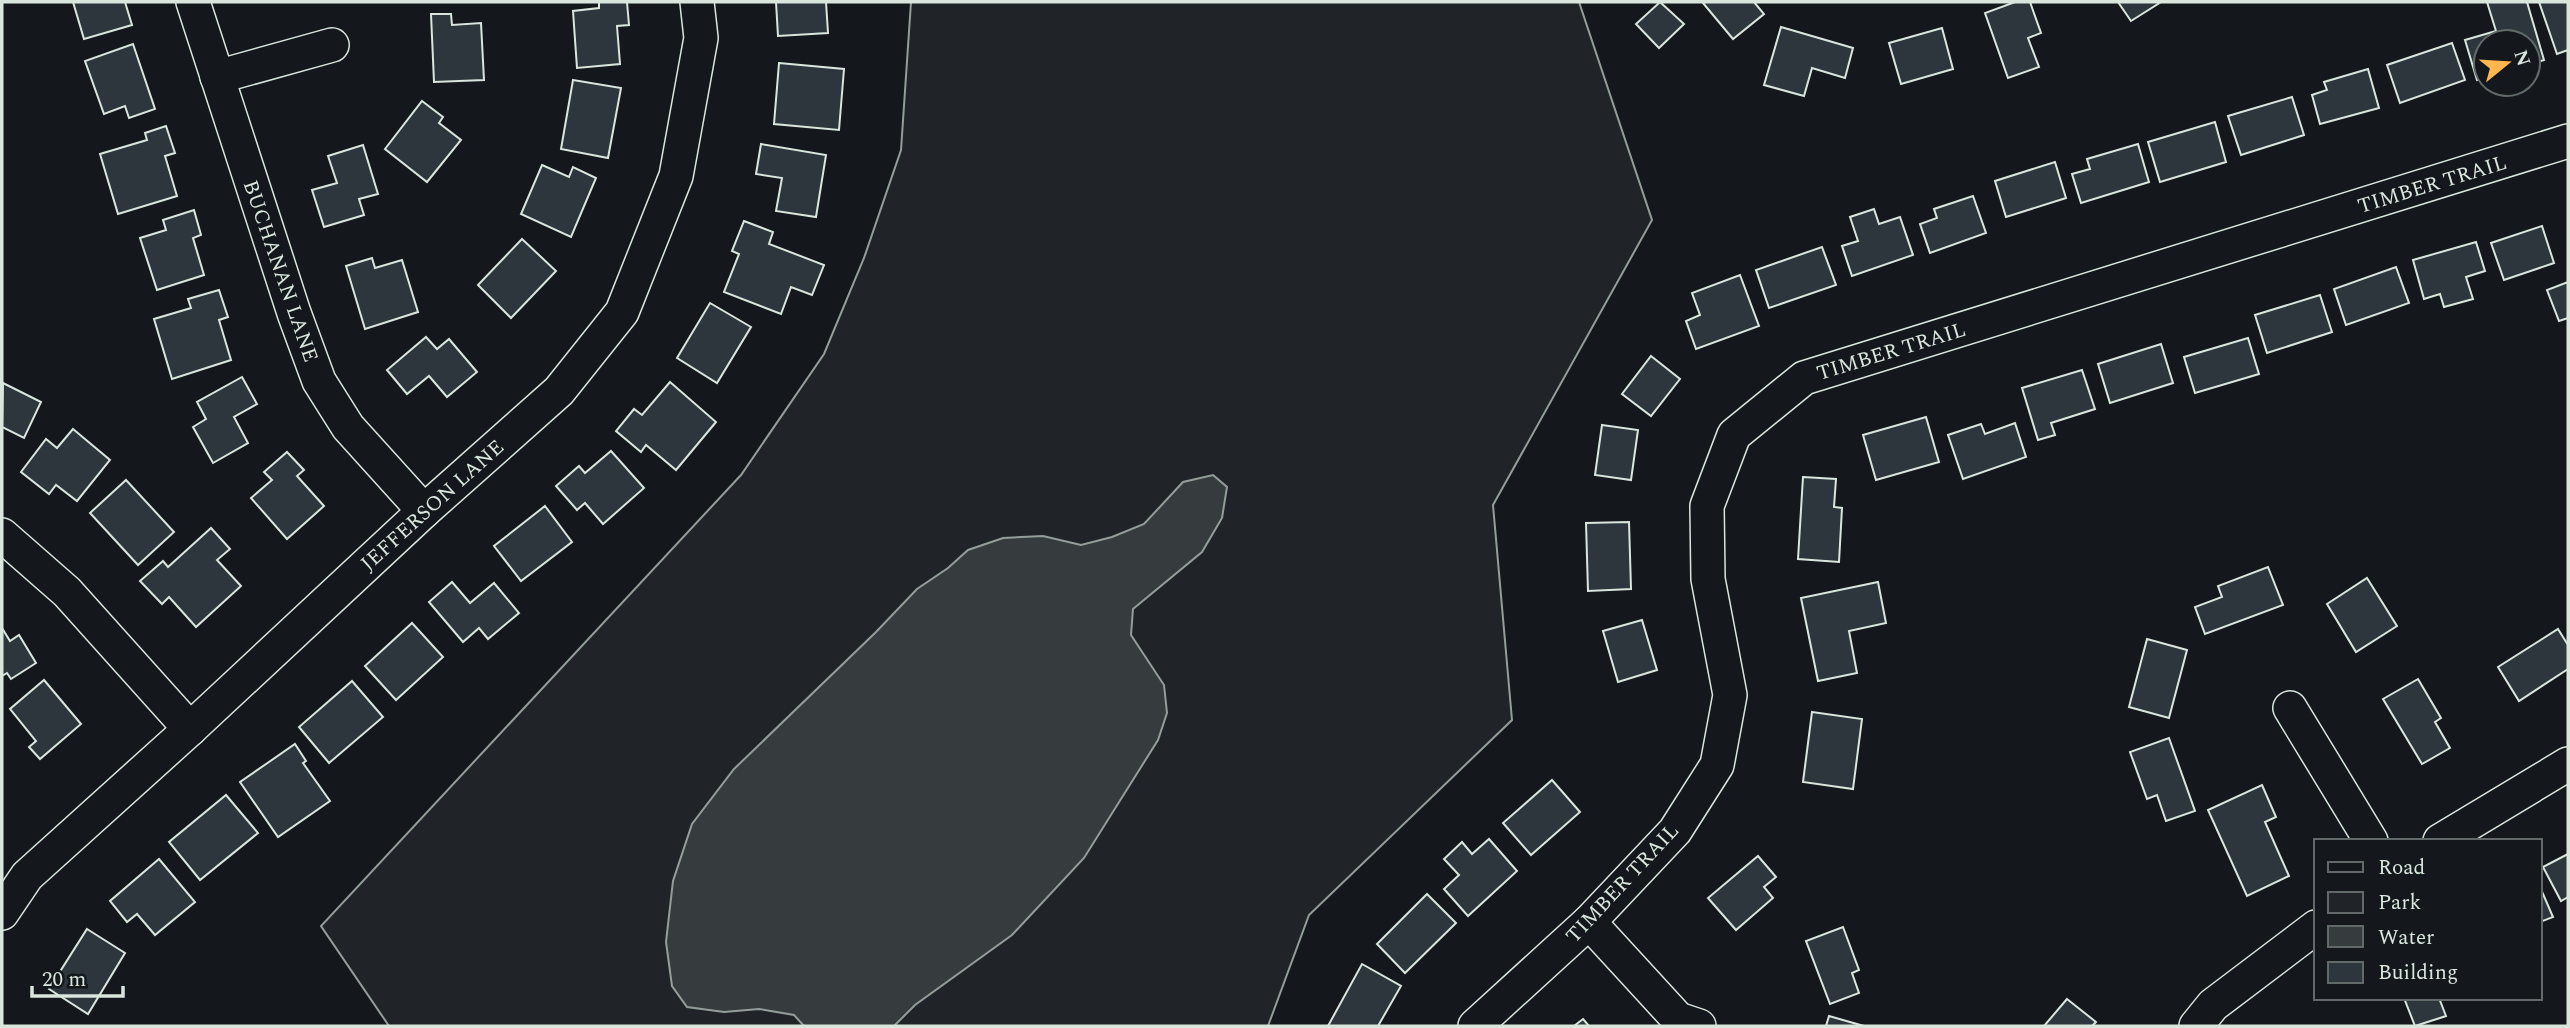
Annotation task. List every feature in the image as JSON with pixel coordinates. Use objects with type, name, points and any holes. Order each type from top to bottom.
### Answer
[{"type":"street","name":"BUCHANAN LANE","points":[[193,2],[294,313],[319,381],[348,427],[424,511]]},
{"type":"street","name":"JEFFERSON LANE","points":[[2,913],[26,876],[190,729],[424,511],[559,391],[622,312],[676,176],[701,38],[698,2]]},
{"type":"street","points":[[217,77],[332,45]]},
{"type":"street","name":"TIMBER TRAIL","points":[[1475,1026],[1590,922],[1675,831],[1717,765],[1730,695],[1708,579],[1707,506],[1734,435],[1794,386],[1804,378],[2568,141]]},
{"type":"street","points":[[2,536],[67,592],[190,729]]},
{"type":"street","points":[[2290,708],[2370,839]]},
{"type":"street","points":[[2443,839],[2568,764]]},
{"type":"street","points":[[1590,922],[1678,1019],[1699,1026]]},
{"type":"street","points":[[2196,1026],[2213,1005],[2314,928]]},
{"type":"green space","points":[[911,2],[1579,2],[1652,220],[1493,505],[1512,720],[1309,915],[1268,1026],[389,1026],[321,926],[741,475],[824,354],[864,258],[901,150]]},
{"type":"water","points":[[1213,475],[1227,487],[1222,518],[1202,552],[1133,609],[1131,635],[1164,685],[1167,713],[1158,740],[1084,858],[1012,935],[915,1005],[894,1026],[804,1026],[794,1015],[759,1009],[724,1012],[687,1007],[672,986],[666,942],[673,881],[692,824],[734,769],[917,589],[948,568],[968,550],[1003,538],[1043,536],[1081,545],[1112,537],[1144,524],[1183,482]]},
{"type":"building","points":[[73,2],[125,2],[132,25],[84,39]]},
{"type":"building","points":[[599,2],[627,2],[629,25],[617,26],[620,64],[577,68],[573,11],[599,8]]},
{"type":"building","points":[[776,2],[826,2],[828,33],[778,36]]},
{"type":"building","points":[[1660,2],[1684,24],[1659,48],[1636,24]]},
{"type":"building","points":[[1754,2],[1764,14],[1733,39],[1703,3]]},
{"type":"building","points":[[2015,2],[2030,2],[2041,33],[2028,38],[2039,67],[2008,78],[1985,13]]},
{"type":"building","points":[[2118,2],[2161,2],[2131,21]]},
{"type":"building","points":[[2487,2],[2527,2],[2535,28],[2495,28]]},
{"type":"building","points":[[2539,2],[2568,2],[2568,50],[2557,54]]},
{"type":"building","points":[[431,14],[451,14],[452,25],[481,23],[484,80],[434,82]]},
{"type":"building","points":[[1781,27],[1853,48],[1845,78],[1812,68],[1804,96],[1764,85]]},
{"type":"building","points":[[1942,28],[1953,69],[1901,84],[1889,43]]},
{"type":"building","points":[[2472,38],[2472,63],[2465,40]]},
{"type":"building","points":[[2452,43],[2465,80],[2400,103],[2387,65]]},
{"type":"building","points":[[133,44],[155,109],[129,118],[125,106],[104,114],[85,61]]},
{"type":"building","points":[[779,63],[844,69],[839,130],[774,124]]},
{"type":"building","points":[[2368,69],[2379,108],[2320,124],[2312,95],[2327,90],[2324,82]]},
{"type":"building","points":[[573,80],[621,88],[608,158],[561,149]]},
{"type":"building","points":[[2292,97],[2304,135],[2241,155],[2228,116]]},
{"type":"building","points":[[422,101],[443,117],[439,123],[461,140],[427,182],[385,149]]},
{"type":"building","points":[[2215,122],[2226,162],[2160,182],[2148,142]]},
{"type":"building","points":[[166,126],[175,153],[165,156],[177,196],[118,214],[100,154],[147,140],[145,133]]},
{"type":"building","points":[[761,144],[826,155],[816,217],[776,211],[782,178],[756,174]]},
{"type":"building","points":[[2138,144],[2149,182],[2081,203],[2072,174],[2090,169],[2087,159]]},
{"type":"building","points":[[363,145],[378,194],[359,199],[364,215],[324,227],[312,190],[337,183],[328,156]]},
{"type":"building","points":[[2055,162],[2066,198],[2006,217],[1995,181]]},
{"type":"building","points":[[542,165],[569,177],[573,167],[596,178],[571,237],[521,214]]},
{"type":"building","points":[[1973,196],[1986,233],[1930,253],[1920,224],[1937,218],[1934,209]]},
{"type":"building","points":[[1874,209],[1879,224],[1900,217],[1913,255],[1852,276],[1842,246],[1858,241],[1850,217]]},
{"type":"building","points":[[194,210],[201,235],[193,238],[204,275],[157,290],[140,238],[166,230],[163,220]]},
{"type":"building","points":[[744,221],[773,232],[769,244],[824,265],[812,295],[791,287],[781,314],[724,292],[739,254],[732,251]]},
{"type":"building","points":[[2542,226],[2554,263],[2504,280],[2491,243]]},
{"type":"building","points":[[522,239],[556,271],[511,318],[478,285]]},
{"type":"building","points":[[2476,242],[2485,271],[2466,277],[2473,299],[2444,307],[2440,294],[2424,299],[2413,260]]},
{"type":"building","points":[[1822,247],[1836,285],[1769,308],[1756,270]]},
{"type":"building","points":[[372,258],[375,268],[402,260],[418,312],[365,329],[346,266]]},
{"type":"building","points":[[2396,267],[2409,303],[2346,325],[2334,289]]},
{"type":"building","points":[[1740,275],[1759,326],[1696,349],[1686,321],[1700,315],[1692,293]]},
{"type":"building","points":[[2568,282],[2568,318],[2559,321],[2547,290]]},
{"type":"building","points":[[219,290],[228,317],[219,320],[231,360],[172,379],[154,319],[191,308],[188,299]]},
{"type":"building","points":[[2320,295],[2332,332],[2267,353],[2255,315]]},
{"type":"building","points":[[710,303],[751,327],[717,383],[677,358]]},
{"type":"building","points":[[426,337],[437,349],[449,339],[477,372],[447,397],[429,376],[407,394],[387,370]]},
{"type":"building","points":[[2248,338],[2259,374],[2195,393],[2184,357]]},
{"type":"building","points":[[2161,344],[2173,383],[2110,403],[2098,364]]},
{"type":"building","points":[[1651,356],[1680,379],[1651,416],[1622,394]]},
{"type":"building","points":[[2082,370],[2095,409],[2051,423],[2055,435],[2038,440],[2022,388]]},
{"type":"building","points":[[242,377],[257,404],[234,417],[248,443],[213,463],[193,427],[206,419],[197,402]]},
{"type":"building","points":[[670,382],[716,422],[676,470],[646,445],[641,452],[616,431],[634,409],[642,415]]},
{"type":"building","points":[[3,383],[41,402],[24,438],[2,427]]},
{"type":"building","points":[[1926,417],[1939,462],[1876,480],[1863,435]]},
{"type":"building","points":[[2015,423],[2026,457],[1963,479],[1948,435],[1981,424],[1985,434]]},
{"type":"building","points":[[1602,425],[1638,430],[1631,480],[1595,475]]},
{"type":"building","points":[[73,429],[110,460],[77,501],[56,485],[49,494],[21,472],[46,439],[57,448]]},
{"type":"building","points":[[611,451],[644,488],[603,524],[585,503],[577,510],[556,486],[579,466],[585,473]]},
{"type":"building","points":[[287,452],[304,470],[297,476],[324,506],[287,539],[251,498],[272,480],[264,472]]},
{"type":"building","points":[[1803,477],[1836,479],[1834,507],[1842,508],[1839,562],[1798,559]]},
{"type":"building","points":[[126,480],[174,532],[138,565],[90,513]]},
{"type":"building","points":[[545,506],[572,542],[521,581],[494,546]]},
{"type":"building","points":[[1629,522],[1631,589],[1588,591],[1586,523]]},
{"type":"building","points":[[211,528],[230,549],[217,560],[241,586],[196,627],[169,597],[162,604],[140,581],[163,561],[168,567]]},
{"type":"building","points":[[2268,567],[2283,605],[2205,634],[2195,607],[2222,597],[2218,586]]},
{"type":"building","points":[[2367,578],[2397,626],[2356,652],[2327,604]]},
{"type":"building","points":[[452,582],[470,603],[494,583],[519,613],[488,639],[479,628],[463,642],[429,602]]},
{"type":"building","points":[[1878,582],[1886,623],[1849,631],[1857,673],[1818,681],[1801,598]]},
{"type":"building","points":[[1642,620],[1657,670],[1618,682],[1603,631]]},
{"type":"building","points":[[412,623],[443,657],[396,700],[365,666]]},
{"type":"building","points":[[2,628],[10,641],[19,635],[36,663],[11,679],[7,673],[2,676]]},
{"type":"building","points":[[2558,629],[2568,645],[2568,669],[2519,701],[2498,667]]},
{"type":"building","points":[[2147,639],[2187,650],[2169,718],[2129,707]]},
{"type":"building","points":[[2418,679],[2441,718],[2435,722],[2450,748],[2422,764],[2383,699]]},
{"type":"building","points":[[44,680],[81,724],[40,759],[29,747],[36,741],[10,709]]},
{"type":"building","points":[[352,681],[383,717],[329,763],[299,727]]},
{"type":"building","points":[[1812,712],[1862,719],[1853,789],[1803,782]]},
{"type":"building","points":[[2169,738],[2195,811],[2166,821],[2157,795],[2147,799],[2130,752]]},
{"type":"building","points":[[295,744],[306,761],[303,763],[330,801],[278,837],[240,782]]},
{"type":"building","points":[[1552,780],[1580,812],[1531,855],[1503,823]]},
{"type":"building","points":[[2262,785],[2276,817],[2265,822],[2289,876],[2247,896],[2208,810]]},
{"type":"building","points":[[226,795],[258,833],[200,880],[169,842]]},
{"type":"building","points":[[1489,839],[1517,871],[1468,916],[1444,889],[1459,875],[1444,859],[1462,842],[1472,854]]},
{"type":"building","points":[[2568,854],[2568,897],[2561,901],[2543,867]]},
{"type":"building","points":[[1758,856],[1776,877],[1764,887],[1773,898],[1736,930],[1708,898]]},
{"type":"building","points":[[159,859],[195,902],[155,935],[137,914],[127,922],[110,901]]},
{"type":"building","points":[[2542,892],[2553,917],[2542,921]]},
{"type":"building","points":[[1427,894],[1456,923],[1405,973],[1377,944]]},
{"type":"building","points":[[1843,927],[1859,970],[1852,973],[1859,993],[1830,1004],[1806,941]]},
{"type":"building","points":[[87,929],[125,953],[88,1014],[49,989]]},
{"type":"building","points":[[1362,964],[1401,986],[1378,1026],[1328,1026]]},
{"type":"building","points":[[2067,999],[2096,1022],[2092,1026],[2044,1026]]},
{"type":"building","points":[[2405,1000],[2440,1000],[2446,1016],[2415,1026]]},
{"type":"building","points":[[1829,1016],[1864,1026],[1826,1026]]},
{"type":"building","points":[[1583,1019],[1589,1026],[1574,1026]]}]
